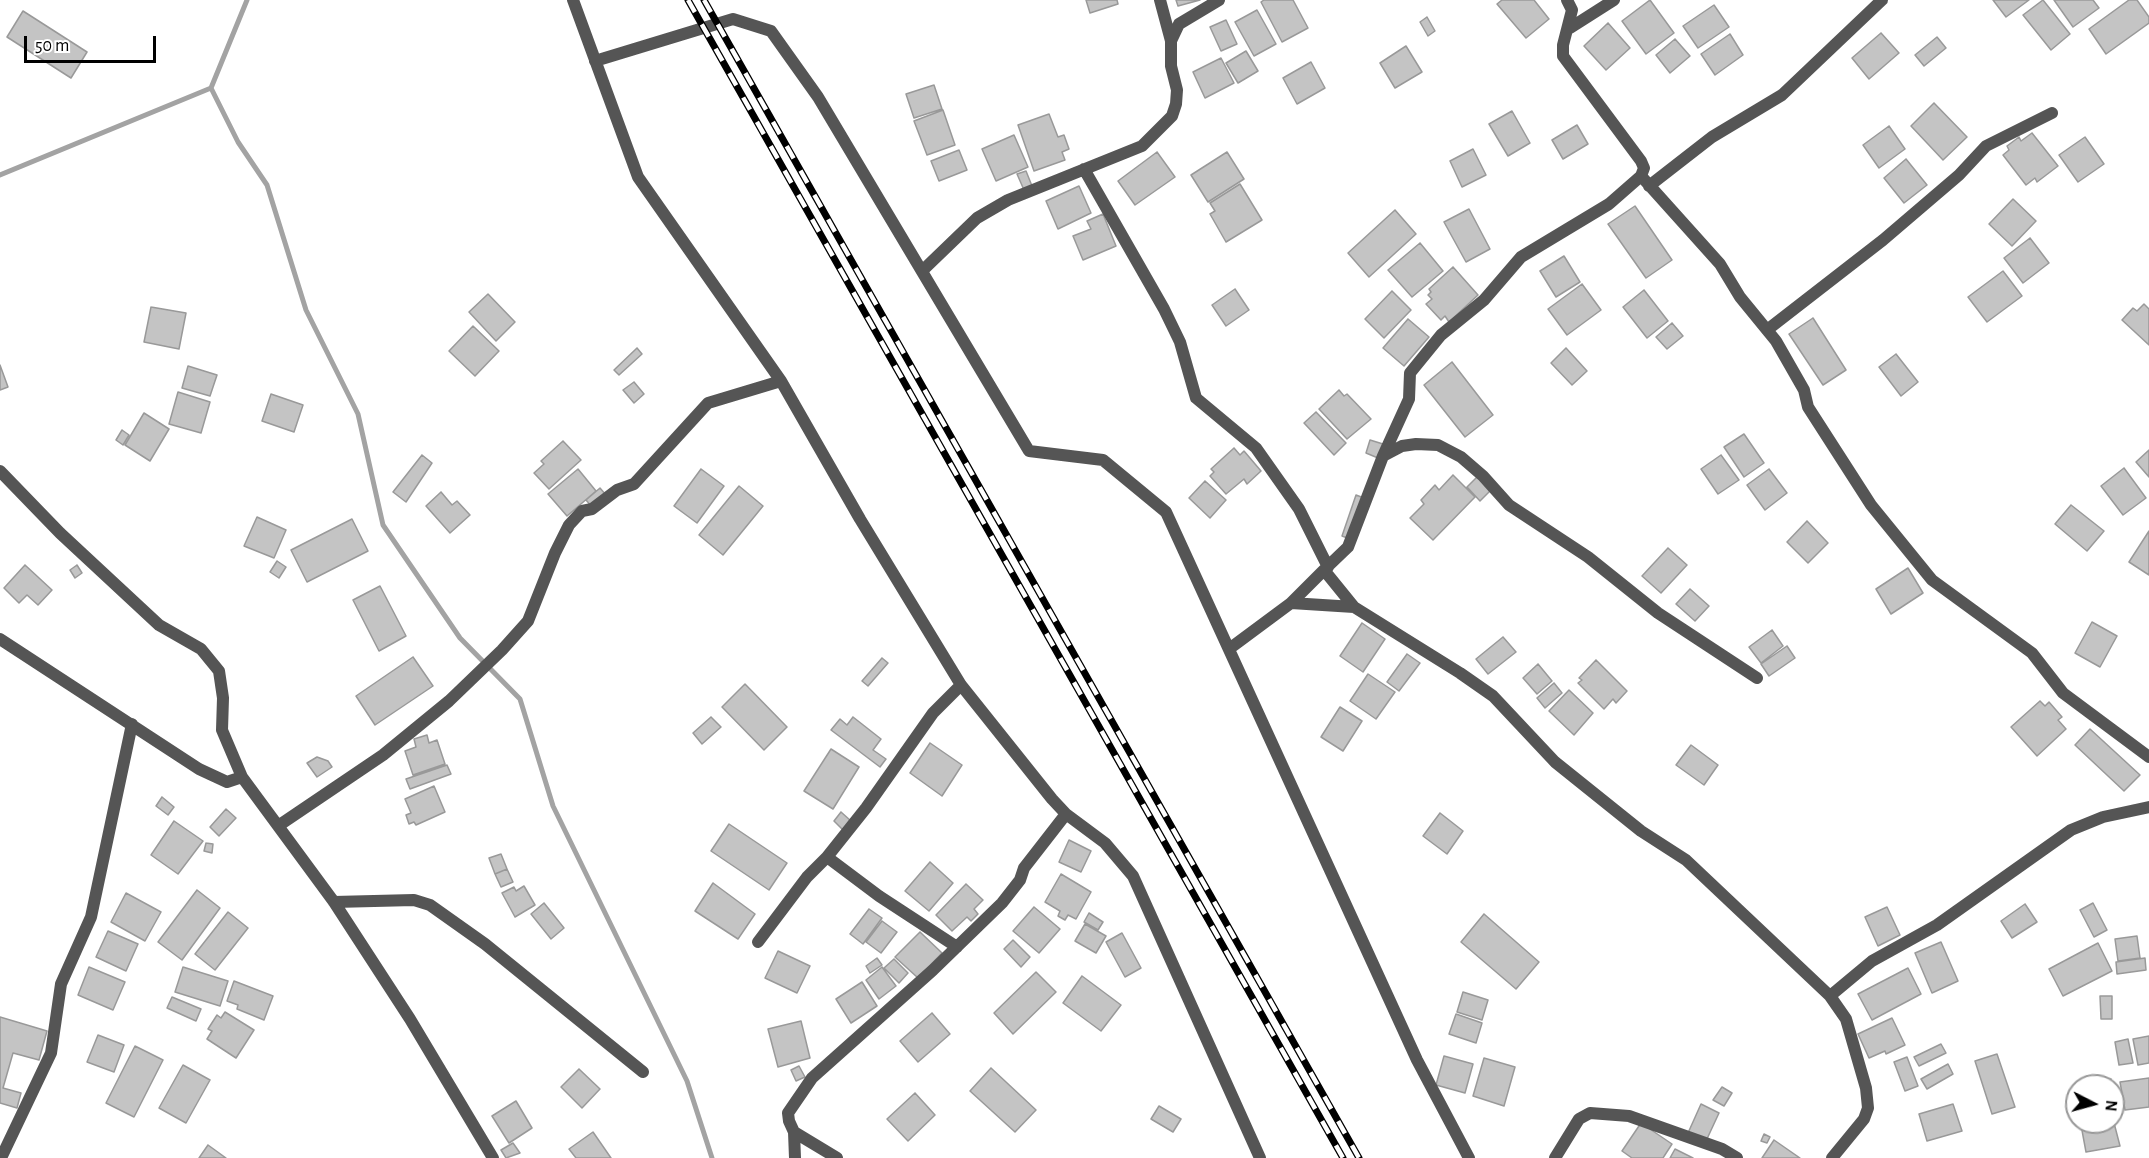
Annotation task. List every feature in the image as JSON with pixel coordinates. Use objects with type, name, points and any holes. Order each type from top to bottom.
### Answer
[{"type":"street","points":[[573,0],[639,177],[781,381],[860,519],[961,685],[1066,814],[1105,843],[1133,876],[1260,1158]]},
{"type":"street","points":[[922,271],[977,218],[1008,200],[1142,146],[1172,116],[1178,90],[1172,66],[1171,41],[1160,0]]},
{"type":"street","points":[[1171,41],[1179,24],[1219,0]]},
{"type":"street","points":[[1567,0],[1572,10],[1563,45],[1563,56],[1641,161],[1645,181],[1720,264],[1740,297],[1767,330],[1804,390],[1808,407],[1870,506],[1932,580],[2032,653],[2063,693],[2149,757]]},
{"type":"street","points":[[1569,28],[1614,0]]},
{"type":"street","points":[[1229,649],[1291,603],[1348,546],[1408,399],[1410,373],[1441,335],[1484,300],[1521,257],[1782,95],[1882,0]]},
{"type":"street","points":[[595,61],[733,19],[771,31],[818,97],[1029,451],[1103,460],[1166,512],[1417,1060],[1469,1158]]},
{"type":"street","points":[[1767,330],[1883,240],[1959,175],[1986,146],[2052,113]]},
{"type":"street","points":[[1084,169],[1164,309],[1180,342],[1196,398],[1256,448],[1299,509],[1326,568],[1353,607],[1493,696],[1555,762],[1641,831],[1686,860],[1830,996],[1846,1019],[1866,1088],[1868,1108],[1864,1119],[1832,1158]]},
{"type":"street","points":[[278,826],[382,755],[449,701],[502,650],[528,621],[555,553],[569,525],[582,511],[592,510],[616,490],[634,484],[708,403],[781,381]]},
{"type":"street","points":[[1383,456],[1402,446],[1416,444],[1438,445],[1461,457],[1484,476],[1509,505],[1588,557],[1658,613],[1757,678]]},
{"type":"street","points":[[0,471],[60,533],[159,625],[201,649],[219,671],[223,698],[222,730],[242,777],[334,902],[410,1019],[493,1158]]},
{"type":"street","points":[[1291,603],[1353,607]]},
{"type":"street","points":[[0,639],[199,769],[227,782],[242,777]]},
{"type":"street","points":[[758,942],[807,877],[827,857],[872,800],[928,720],[961,685]]},
{"type":"street","points":[[1,1158],[51,1053],[61,984],[91,917],[132,724]]},
{"type":"street","points":[[1830,996],[1872,961],[1937,925],[2071,830],[2103,817],[2149,807]]},
{"type":"street","points":[[795,1158],[794,1132],[788,1113],[812,1078],[957,947],[1002,903],[1020,880],[1024,868],[1066,814]]},
{"type":"street","points":[[827,857],[879,896],[957,947]]},
{"type":"street","points":[[334,902],[414,900],[430,905],[485,944],[643,1072]]},
{"type":"street","points":[[1555,1158],[1580,1119],[1590,1113],[1629,1116],[1722,1149],[1737,1158]]},
{"type":"street","points":[[794,1132],[837,1158]]},
{"type":"building","points":[[1086,0],[1117,0],[1118,4],[1090,13]]},
{"type":"building","points":[[1176,0],[1200,0],[1178,6]]},
{"type":"building","points":[[1264,0],[1293,0],[1308,28],[1282,42],[1261,2]]},
{"type":"building","points":[[1502,0],[1534,0],[1549,19],[1526,38],[1497,4]]},
{"type":"building","points":[[1650,0],[1674,33],[1646,54],[1622,21]]},
{"type":"building","points":[[1993,0],[2029,0],[2006,17]]},
{"type":"building","points":[[2043,0],[2070,34],[2051,50],[2023,15]]},
{"type":"building","points":[[2054,0],[2093,0],[2099,8],[2073,27]]},
{"type":"building","points":[[2129,0],[2137,0],[2149,17],[2149,23],[2106,54],[2089,29]]},
{"type":"building","points":[[1714,5],[1729,27],[1698,48],[1683,26]]},
{"type":"building","points":[[1257,10],[1276,44],[1254,56],[1235,22]]},
{"type":"building","points":[[23,11],[87,52],[71,78],[7,37]]},
{"type":"building","points":[[1427,17],[1435,31],[1428,36],[1420,22]]},
{"type":"building","points":[[1226,20],[1237,44],[1221,51],[1210,27]]},
{"type":"building","points":[[1608,23],[1630,48],[1606,70],[1584,46]]},
{"type":"building","points":[[1881,33],[1899,53],[1869,79],[1852,58]]},
{"type":"building","points":[[1730,34],[1743,55],[1715,75],[1701,54]]},
{"type":"building","points":[[1937,37],[1946,48],[1924,66],[1915,55]]},
{"type":"building","points":[[1675,39],[1690,56],[1670,73],[1656,55]]},
{"type":"building","points":[[1406,46],[1422,72],[1395,88],[1380,63]]},
{"type":"building","points":[[1246,51],[1258,71],[1238,83],[1226,63]]},
{"type":"building","points":[[1221,58],[1234,83],[1205,98],[1193,72]]},
{"type":"building","points":[[1311,62],[1325,88],[1297,104],[1283,78]]},
{"type":"building","points":[[934,85],[942,109],[914,118],[906,94]]},
{"type":"building","points":[[1934,103],[1967,137],[1943,160],[1911,126]]},
{"type":"building","points":[[943,110],[955,145],[927,155],[914,121]]},
{"type":"building","points":[[1512,111],[1530,143],[1508,156],[1489,124]]},
{"type":"building","points":[[1049,114],[1058,137],[1064,135],[1069,149],[1062,152],[1065,160],[1034,171],[1018,125]]},
{"type":"building","points":[[1577,125],[1588,144],[1563,159],[1552,140]]},
{"type":"building","points":[[1889,126],[1905,149],[1879,168],[1863,145]]},
{"type":"building","points":[[2032,133],[2058,166],[2037,182],[2035,178],[2026,185],[2003,155],[2009,150],[2007,146],[2019,137],[2021,141]]},
{"type":"building","points":[[1014,135],[1028,167],[996,181],[982,149]]},
{"type":"building","points":[[2085,137],[2104,164],[2078,182],[2059,155]]},
{"type":"building","points":[[1473,149],[1486,175],[1462,187],[1450,161]]},
{"type":"building","points":[[959,150],[967,170],[939,181],[931,161]]},
{"type":"building","points":[[1157,152],[1175,177],[1135,205],[1118,181]]},
{"type":"building","points":[[1227,152],[1244,179],[1208,202],[1191,175]]},
{"type":"building","points":[[1906,159],[1927,185],[1904,203],[1884,178]]},
{"type":"building","points":[[1026,171],[1032,186],[1024,190],[1017,174]]},
{"type":"building","points":[[1240,184],[1262,220],[1226,242],[1210,214],[1215,211],[1210,203]]},
{"type":"building","points":[[1079,186],[1091,213],[1058,229],[1046,201]]},
{"type":"building","points":[[2013,199],[2036,221],[2012,246],[1989,224]]},
{"type":"building","points":[[1635,206],[1672,260],[1646,278],[1608,224]]},
{"type":"building","points":[[1469,209],[1490,249],[1466,262],[1444,222]]},
{"type":"building","points":[[1395,210],[1416,234],[1369,277],[1348,253]]},
{"type":"building","points":[[1103,214],[1116,246],[1083,260],[1073,236],[1091,229],[1087,221]]},
{"type":"building","points":[[2030,238],[2049,263],[2023,283],[2004,258]]},
{"type":"building","points":[[1420,243],[1443,271],[1412,297],[1388,270]]},
{"type":"building","points":[[1564,256],[1580,282],[1556,297],[1540,271]]},
{"type":"building","points":[[1453,267],[1478,295],[1449,322],[1445,316],[1441,320],[1426,304],[1432,299],[1428,295],[1431,292],[1429,289]]},
{"type":"building","points":[[2003,271],[2022,296],[1987,322],[1968,297]]},
{"type":"building","points":[[1582,284],[1601,310],[1567,335],[1548,309]]},
{"type":"building","points":[[1235,289],[1249,310],[1226,326],[1212,305]]},
{"type":"building","points":[[1644,290],[1668,321],[1647,338],[1623,307]]},
{"type":"building","points":[[1392,291],[1411,310],[1384,338],[1365,319]]},
{"type":"building","points":[[488,294],[515,322],[496,341],[469,312]]},
{"type":"building","points":[[2144,304],[2149,309],[2149,345],[2122,320],[2133,308],[2137,311]]},
{"type":"building","points":[[151,307],[186,313],[179,349],[144,342]]},
{"type":"building","points":[[1813,318],[1846,370],[1823,385],[1789,334]]},
{"type":"building","points":[[1408,319],[1429,337],[1404,366],[1383,348]]},
{"type":"building","points":[[1672,323],[1683,336],[1667,349],[1656,337]]},
{"type":"building","points":[[473,326],[499,351],[475,376],[449,351]]},
{"type":"building","points":[[637,348],[642,354],[619,375],[614,370]]},
{"type":"building","points":[[1566,348],[1587,371],[1572,385],[1551,363]]},
{"type":"building","points":[[1896,354],[1918,382],[1901,396],[1879,367]]},
{"type":"building","points":[[1452,362],[1493,415],[1465,437],[1424,385]]},
{"type":"building","points":[[0,365],[8,387],[0,390]]},
{"type":"building","points":[[188,366],[217,375],[210,396],[182,388]]},
{"type":"building","points":[[634,382],[644,394],[634,403],[623,390]]},
{"type":"building","points":[[1339,390],[1344,396],[1347,394],[1371,419],[1347,439],[1319,409]]},
{"type":"building","points":[[178,392],[210,402],[201,433],[169,424]]},
{"type":"building","points":[[271,394],[303,405],[294,432],[262,421]]},
{"type":"building","points":[[1316,412],[1346,443],[1334,455],[1304,423]]},
{"type":"building","points":[[144,413],[169,429],[150,461],[125,445]]},
{"type":"building","points":[[122,430],[129,435],[123,445],[116,440]]},
{"type":"building","points":[[1744,434],[1764,463],[1744,477],[1724,447]]},
{"type":"building","points":[[1370,440],[1383,444],[1378,458],[1366,453]]},
{"type":"building","points":[[563,441],[581,460],[549,489],[534,473],[544,464],[541,461]]},
{"type":"building","points":[[1234,448],[1240,455],[1244,451],[1261,471],[1247,484],[1244,479],[1226,494],[1210,476],[1214,472],[1211,469]]},
{"type":"building","points":[[2149,450],[2149,477],[2136,462]]},
{"type":"building","points":[[422,455],[432,463],[406,502],[393,492]]},
{"type":"building","points":[[1721,455],[1739,480],[1718,494],[1701,469]]},
{"type":"building","points":[[2124,468],[2146,498],[2123,515],[2101,486]]},
{"type":"building","points":[[578,469],[596,491],[567,516],[548,494]]},
{"type":"building","points":[[701,469],[724,486],[697,523],[674,506]]},
{"type":"building","points":[[1769,469],[1787,493],[1765,510],[1747,485]]},
{"type":"building","points":[[1453,475],[1475,497],[1433,540],[1410,518],[1424,504],[1421,500],[1435,485],[1439,490]]},
{"type":"building","points":[[1478,476],[1491,490],[1480,501],[1467,487]]},
{"type":"building","points":[[1205,481],[1226,500],[1210,518],[1189,498]]},
{"type":"building","points":[[739,486],[763,506],[723,555],[699,535]]},
{"type":"building","points":[[600,488],[606,495],[592,507],[586,500]]},
{"type":"building","points":[[441,492],[452,505],[457,501],[470,515],[450,533],[426,506]]},
{"type":"building","points":[[1356,495],[1364,498],[1350,539],[1342,536]]},
{"type":"building","points":[[2071,505],[2104,531],[2087,551],[2055,524]]},
{"type":"building","points":[[257,517],[286,530],[274,558],[244,546]]},
{"type":"building","points":[[352,519],[368,551],[307,582],[291,550]]},
{"type":"building","points":[[1807,521],[1828,543],[1808,563],[1787,542]]},
{"type":"building","points":[[2149,531],[2149,575],[2129,562]]},
{"type":"building","points":[[1668,548],[1687,565],[1661,593],[1642,576]]},
{"type":"building","points":[[277,561],[286,567],[279,578],[270,572]]},
{"type":"building","points":[[25,565],[52,590],[38,605],[27,595],[19,603],[4,588]]},
{"type":"building","points":[[77,565],[82,573],[75,578],[70,570]]},
{"type":"building","points":[[1908,568],[1923,593],[1891,614],[1876,589]]},
{"type":"building","points":[[380,586],[406,636],[379,651],[353,600]]},
{"type":"building","points":[[1690,589],[1709,606],[1695,621],[1676,604]]},
{"type":"building","points":[[2092,622],[2117,636],[2100,667],[2075,653]]},
{"type":"building","points":[[1362,623],[1385,639],[1363,672],[1340,656]]},
{"type":"building","points":[[1772,630],[1783,646],[1761,663],[1749,647]]},
{"type":"building","points":[[1503,637],[1516,652],[1488,674],[1476,659]]},
{"type":"building","points":[[1787,646],[1795,658],[1769,676],[1761,664]]},
{"type":"building","points":[[1407,654],[1420,663],[1399,691],[1387,682]]},
{"type":"building","points":[[413,657],[433,686],[375,725],[356,696]]},
{"type":"building","points":[[882,658],[888,663],[868,686],[862,681]]},
{"type":"building","points":[[1596,660],[1627,691],[1616,703],[1613,699],[1604,709],[1578,683],[1582,680],[1579,678]]},
{"type":"building","points":[[1538,664],[1552,681],[1537,694],[1523,678]]},
{"type":"building","points":[[1368,674],[1395,692],[1376,719],[1350,701]]},
{"type":"building","points":[[1554,683],[1562,693],[1545,708],[1537,698]]},
{"type":"building","points":[[745,684],[787,727],[764,750],[722,707]]},
{"type":"building","points":[[1569,690],[1593,713],[1574,735],[1549,711]]},
{"type":"building","points":[[2040,701],[2045,706],[2049,702],[2062,717],[2058,720],[2066,729],[2037,756],[2011,727]]},
{"type":"building","points":[[1340,707],[1362,721],[1343,751],[1321,737]]},
{"type":"building","points":[[711,717],[721,727],[702,744],[693,733]]},
{"type":"building","points":[[853,717],[881,739],[873,750],[886,759],[880,767],[831,730],[840,719],[847,725]]},
{"type":"building","points":[[2090,729],[2140,775],[2124,791],[2075,745]]},
{"type":"building","points":[[427,735],[429,743],[437,740],[445,764],[413,775],[405,751],[416,747],[414,739]]},
{"type":"building","points":[[930,743],[962,765],[942,796],[910,773]]},
{"type":"building","points":[[1691,745],[1718,765],[1704,785],[1676,765]]},
{"type":"building","points":[[831,749],[859,767],[833,809],[804,791]]},
{"type":"building","points":[[317,757],[328,761],[332,767],[317,777],[307,763]]},
{"type":"building","points":[[447,765],[451,774],[410,789],[406,779]]},
{"type":"building","points":[[434,786],[445,812],[416,825],[414,822],[409,824],[406,815],[411,813],[405,799]]},
{"type":"building","points":[[162,797],[174,807],[168,815],[156,806]]},
{"type":"building","points":[[226,809],[236,818],[219,836],[210,827]]},
{"type":"building","points":[[841,812],[851,821],[843,830],[834,821]]},
{"type":"building","points":[[1440,813],[1463,831],[1447,854],[1423,836]]},
{"type":"building","points":[[174,821],[203,841],[178,874],[151,855]]},
{"type":"building","points":[[729,824],[787,863],[769,890],[711,851]]},
{"type":"building","points":[[1069,840],[1091,851],[1081,872],[1059,862]]},
{"type":"building","points":[[206,843],[213,844],[212,853],[204,851]]},
{"type":"building","points":[[501,854],[507,869],[495,874],[489,858]]},
{"type":"building","points":[[930,862],[953,883],[929,911],[905,891]]},
{"type":"building","points":[[507,869],[513,882],[501,887],[495,874]]},
{"type":"building","points":[[1061,874],[1091,892],[1076,919],[1068,915],[1065,920],[1058,916],[1060,911],[1045,902]]},
{"type":"building","points":[[713,883],[755,914],[738,939],[695,911]]},
{"type":"building","points":[[966,884],[983,900],[974,909],[978,914],[971,921],[967,917],[952,931],[936,915]]},
{"type":"building","points":[[524,886],[535,905],[515,917],[502,893],[514,887],[516,891]]},
{"type":"building","points":[[197,890],[220,908],[182,960],[158,942]]},
{"type":"building","points":[[126,893],[161,912],[145,941],[111,922]]},
{"type":"building","points":[[544,903],[564,928],[551,939],[531,914]]},
{"type":"building","points":[[2093,903],[2107,930],[2094,937],[2080,910]]},
{"type":"building","points":[[2025,904],[2037,922],[2012,938],[2001,921]]},
{"type":"building","points":[[1034,907],[1060,929],[1039,953],[1013,931]]},
{"type":"building","points":[[1887,907],[1900,935],[1878,946],[1865,917]]},
{"type":"building","points":[[869,909],[882,918],[863,944],[850,934]]},
{"type":"building","points":[[228,912],[248,928],[215,970],[195,954]]},
{"type":"building","points":[[1089,913],[1103,922],[1098,930],[1084,922]]},
{"type":"building","points":[[1484,914],[1539,962],[1516,989],[1461,942]]},
{"type":"building","points":[[882,921],[897,932],[881,953],[866,942]]},
{"type":"building","points":[[1085,924],[1106,936],[1096,953],[1075,941]]},
{"type":"building","points":[[108,931],[138,944],[126,971],[96,957]]},
{"type":"building","points":[[920,932],[942,953],[918,978],[895,957]]},
{"type":"building","points":[[1122,933],[1141,968],[1125,977],[1106,942]]},
{"type":"building","points":[[2137,936],[2140,958],[2118,961],[2115,939]]},
{"type":"building","points":[[1013,940],[1030,957],[1021,967],[1004,949]]},
{"type":"building","points":[[1941,942],[1958,981],[1932,993],[1915,953]]},
{"type":"building","points":[[2098,943],[2112,971],[2063,996],[2049,969]]},
{"type":"building","points":[[778,951],[810,966],[797,993],[765,978]]},
{"type":"building","points":[[877,958],[882,965],[870,973],[866,966]]},
{"type":"building","points":[[2145,958],[2146,970],[2117,974],[2116,962]]},
{"type":"building","points":[[894,959],[908,973],[899,983],[884,968]]},
{"type":"building","points":[[89,967],[125,982],[113,1010],[78,995]]},
{"type":"building","points":[[183,967],[228,981],[220,1006],[175,992]]},
{"type":"building","points":[[882,967],[896,986],[879,999],[866,980]]},
{"type":"building","points":[[1908,968],[1921,994],[1872,1020],[1858,994]]},
{"type":"building","points":[[1036,972],[1056,992],[1013,1034],[994,1013]]},
{"type":"building","points":[[1082,976],[1121,1005],[1101,1031],[1063,1003]]},
{"type":"building","points":[[234,981],[273,996],[264,1020],[237,1009],[238,1005],[227,1001]]},
{"type":"building","points":[[862,982],[877,1006],[851,1023],[836,999]]},
{"type":"building","points":[[1463,992],[1488,1000],[1482,1020],[1457,1012]]},
{"type":"building","points":[[2100,996],[2112,996],[2112,1019],[2101,1019]]},
{"type":"building","points":[[172,997],[201,1009],[196,1021],[167,1008]]},
{"type":"building","points":[[225,1012],[254,1030],[236,1058],[207,1039],[212,1031],[208,1029],[217,1015],[221,1018]]},
{"type":"building","points":[[932,1013],[950,1034],[918,1062],[900,1041]]},
{"type":"building","points":[[1456,1014],[1482,1023],[1476,1043],[1449,1034]]},
{"type":"building","points":[[0,1017],[47,1031],[39,1060],[13,1053],[3,1088],[21,1093],[17,1108],[0,1103]]},
{"type":"building","points":[[1892,1018],[1905,1045],[1886,1054],[1885,1051],[1869,1058],[1858,1034]]},
{"type":"building","points":[[801,1021],[810,1058],[778,1067],[768,1029]]},
{"type":"building","points":[[98,1035],[124,1045],[114,1072],[87,1062]]},
{"type":"building","points":[[2149,1036],[2149,1063],[2138,1065],[2133,1039]]},
{"type":"building","points":[[2128,1039],[2133,1063],[2119,1065],[2115,1042]]},
{"type":"building","points":[[1941,1044],[1946,1053],[1919,1066],[1914,1057]]},
{"type":"building","points":[[135,1046],[163,1060],[134,1117],[106,1103]]},
{"type":"building","points":[[1997,1054],[2015,1107],[1992,1114],[1975,1061]]},
{"type":"building","points":[[1444,1056],[1473,1064],[1465,1093],[1436,1085]]},
{"type":"building","points":[[1907,1057],[1918,1086],[1905,1091],[1894,1062]]},
{"type":"building","points":[[1484,1058],[1515,1067],[1504,1106],[1473,1096]]},
{"type":"building","points":[[1948,1064],[1953,1074],[1927,1089],[1921,1079]]},
{"type":"building","points":[[183,1065],[210,1080],[186,1123],[159,1108]]},
{"type":"building","points":[[799,1066],[805,1077],[796,1081],[791,1070]]},
{"type":"building","points":[[991,1068],[1036,1110],[1015,1132],[970,1091]]},
{"type":"building","points":[[579,1069],[600,1089],[582,1108],[561,1087]]},
{"type":"building","points":[[2149,1078],[2149,1107],[2125,1110],[2125,1081]]},
{"type":"building","points":[[1722,1087],[1732,1093],[1724,1106],[1713,1100]]},
{"type":"building","points":[[915,1093],[935,1115],[908,1141],[887,1119]]},
{"type":"building","points":[[516,1101],[532,1128],[509,1143],[492,1116]]},
{"type":"building","points":[[1701,1104],[1719,1113],[1706,1141],[1688,1133]]},
{"type":"building","points":[[1953,1104],[1962,1131],[1927,1141],[1919,1114]]},
{"type":"building","points":[[1159,1106],[1181,1119],[1173,1132],[1151,1119]]},
{"type":"building","points":[[1641,1123],[1672,1144],[1663,1158],[1632,1158],[1622,1151]]},
{"type":"building","points":[[593,1132],[611,1158],[576,1158],[569,1149]]},
{"type":"building","points":[[1764,1134],[1770,1137],[1767,1143],[1761,1141]]},
{"type":"building","points":[[2083,1134],[2117,1134],[2120,1146],[2086,1152]]},
{"type":"building","points":[[1774,1140],[1800,1158],[1762,1158]]},
{"type":"building","points":[[513,1143],[520,1153],[506,1158],[501,1150]]},
{"type":"building","points":[[208,1145],[226,1158],[199,1158]]},
{"type":"building","points":[[1675,1149],[1693,1158],[1670,1158]]},
{"type":"waterway","points":[[0,175],[211,88],[247,0]]},
{"type":"waterway","points":[[211,88],[238,142],[267,185],[306,310],[358,414],[383,525],[460,638],[520,699],[553,806],[687,1081],[712,1158]]},
{"type":"railway","points":[[688,0],[1343,1158]]},
{"type":"railway","points":[[704,0],[1359,1158]]}]
